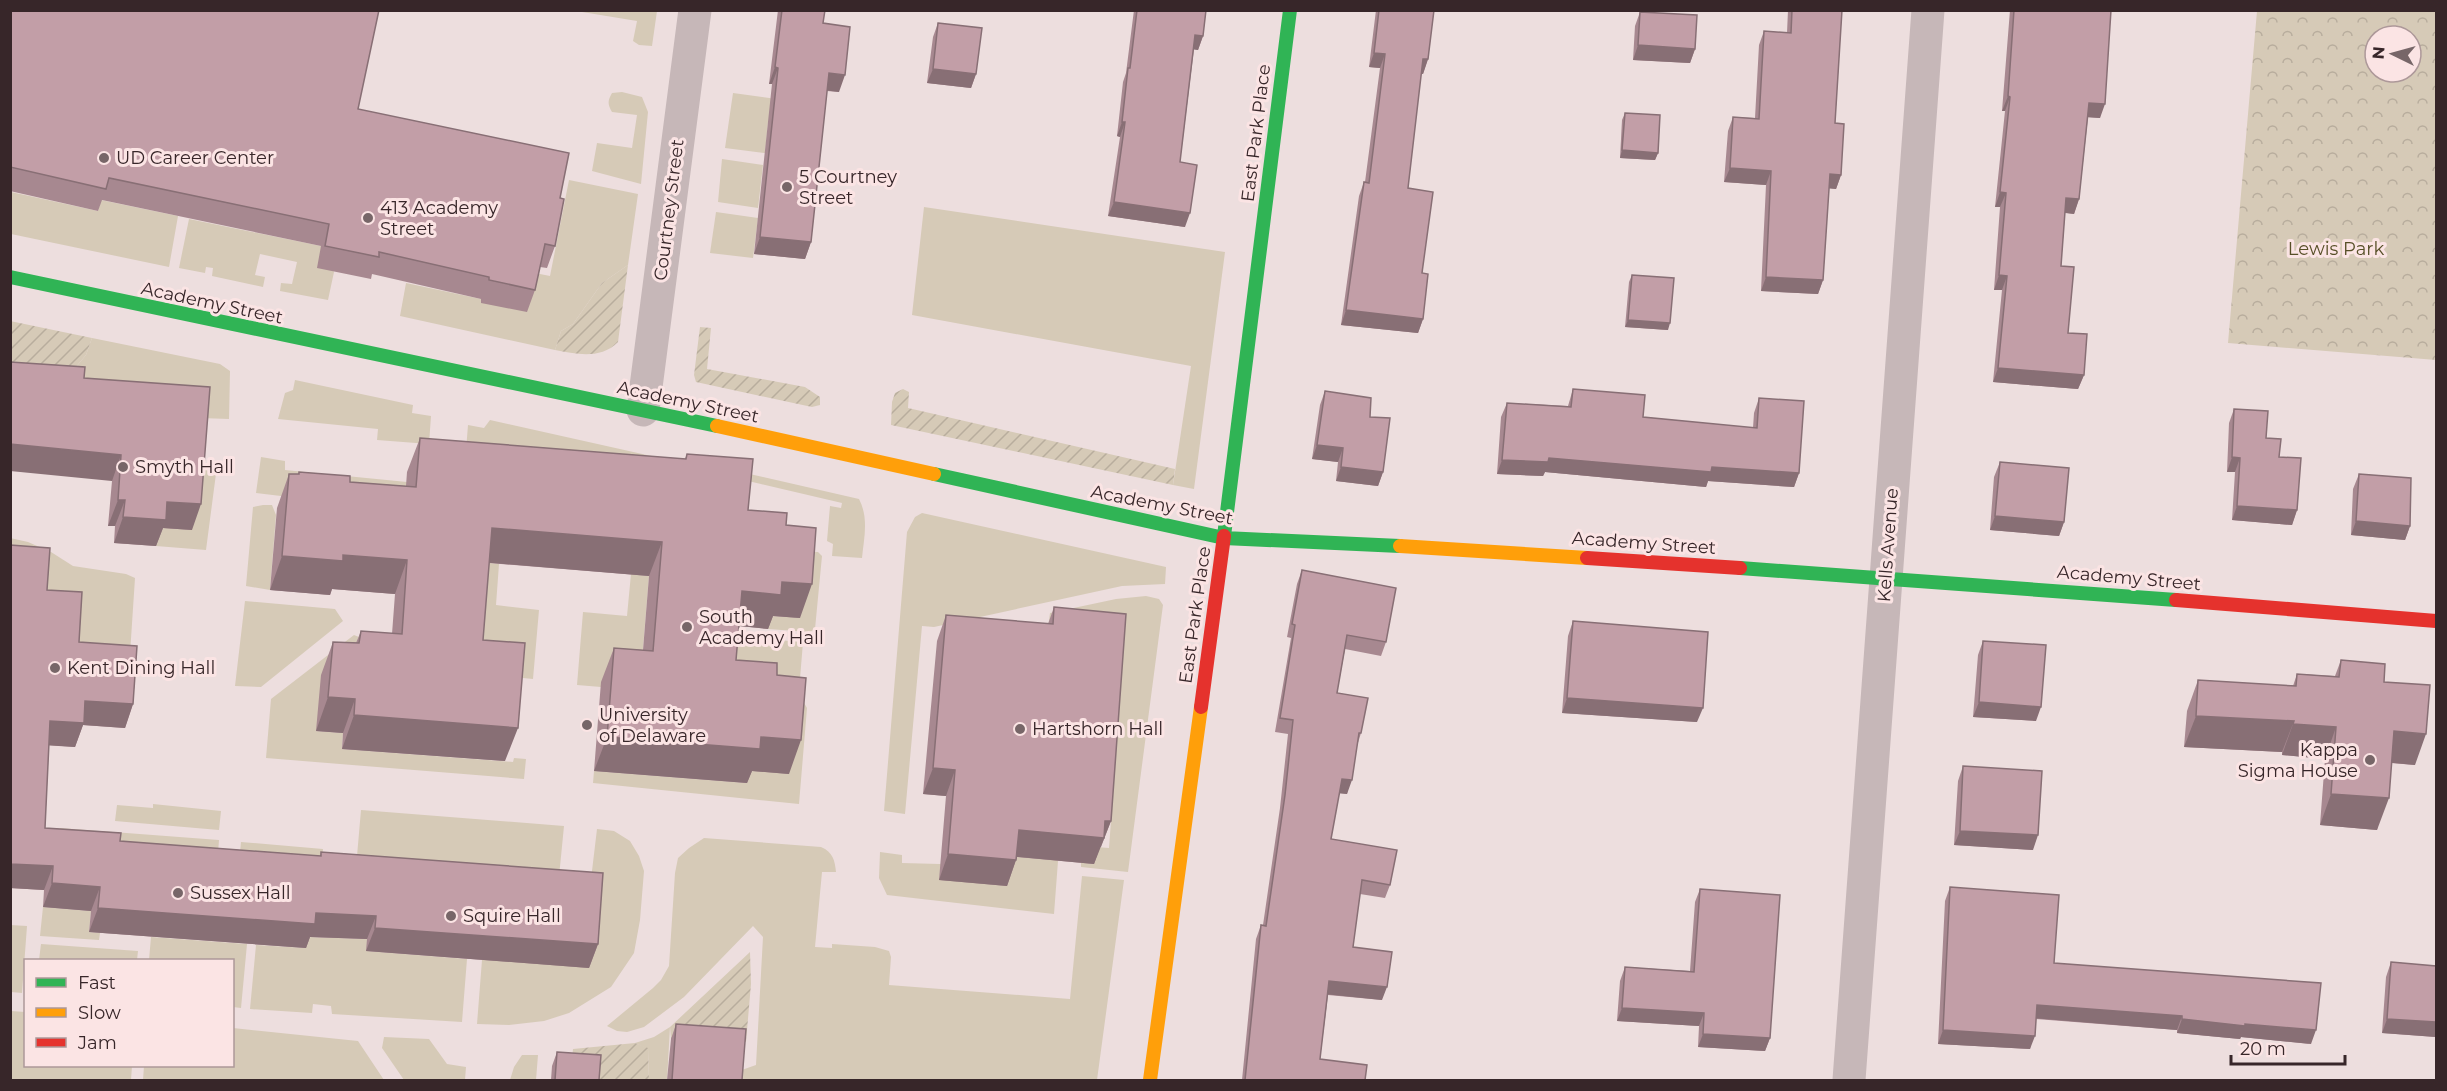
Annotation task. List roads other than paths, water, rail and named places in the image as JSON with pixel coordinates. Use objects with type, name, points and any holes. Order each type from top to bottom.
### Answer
[{"type":"street","name":"Courtney Street","points":[[643,410],[695,10]]},
{"type":"street","name":"East Park Place","points":[[1150,1080],[1224,538],[1290,10]]},
{"type":"street","name":"Kells Avenue","points":[[1849,1080],[1928,10]]},
{"type":"street","name":"Academy Street","points":[[10,277],[643,410],[1224,538],[1397,546],[1886,577],[2436,621]]},
{"type":"place","name":"UD Career Center","points":[[104,158]]},
{"type":"place","name":"5 Courtney Street","points":[[787,187]]},
{"type":"place","name":"413 Academy Street","points":[[368,218]]},
{"type":"place","name":"Smyth Hall","points":[[123,467]]},
{"type":"place","name":"South Academy Hall","points":[[687,627]]},
{"type":"place","name":"Kent Dining Hall","points":[[55,668]]},
{"type":"place","name":"University of Delaware","points":[[587,725]]},
{"type":"place","name":"Hartshorn Hall","points":[[1020,729]]},
{"type":"place","name":"Kappa Sigma House","points":[[2370,760]]},
{"type":"place","name":"Sussex Hall","points":[[178,893]]},
{"type":"place","name":"Squire Hall","points":[[451,916]]},
{"type":"park label","name":"Lewis Park","points":[[2336,249]]}]
